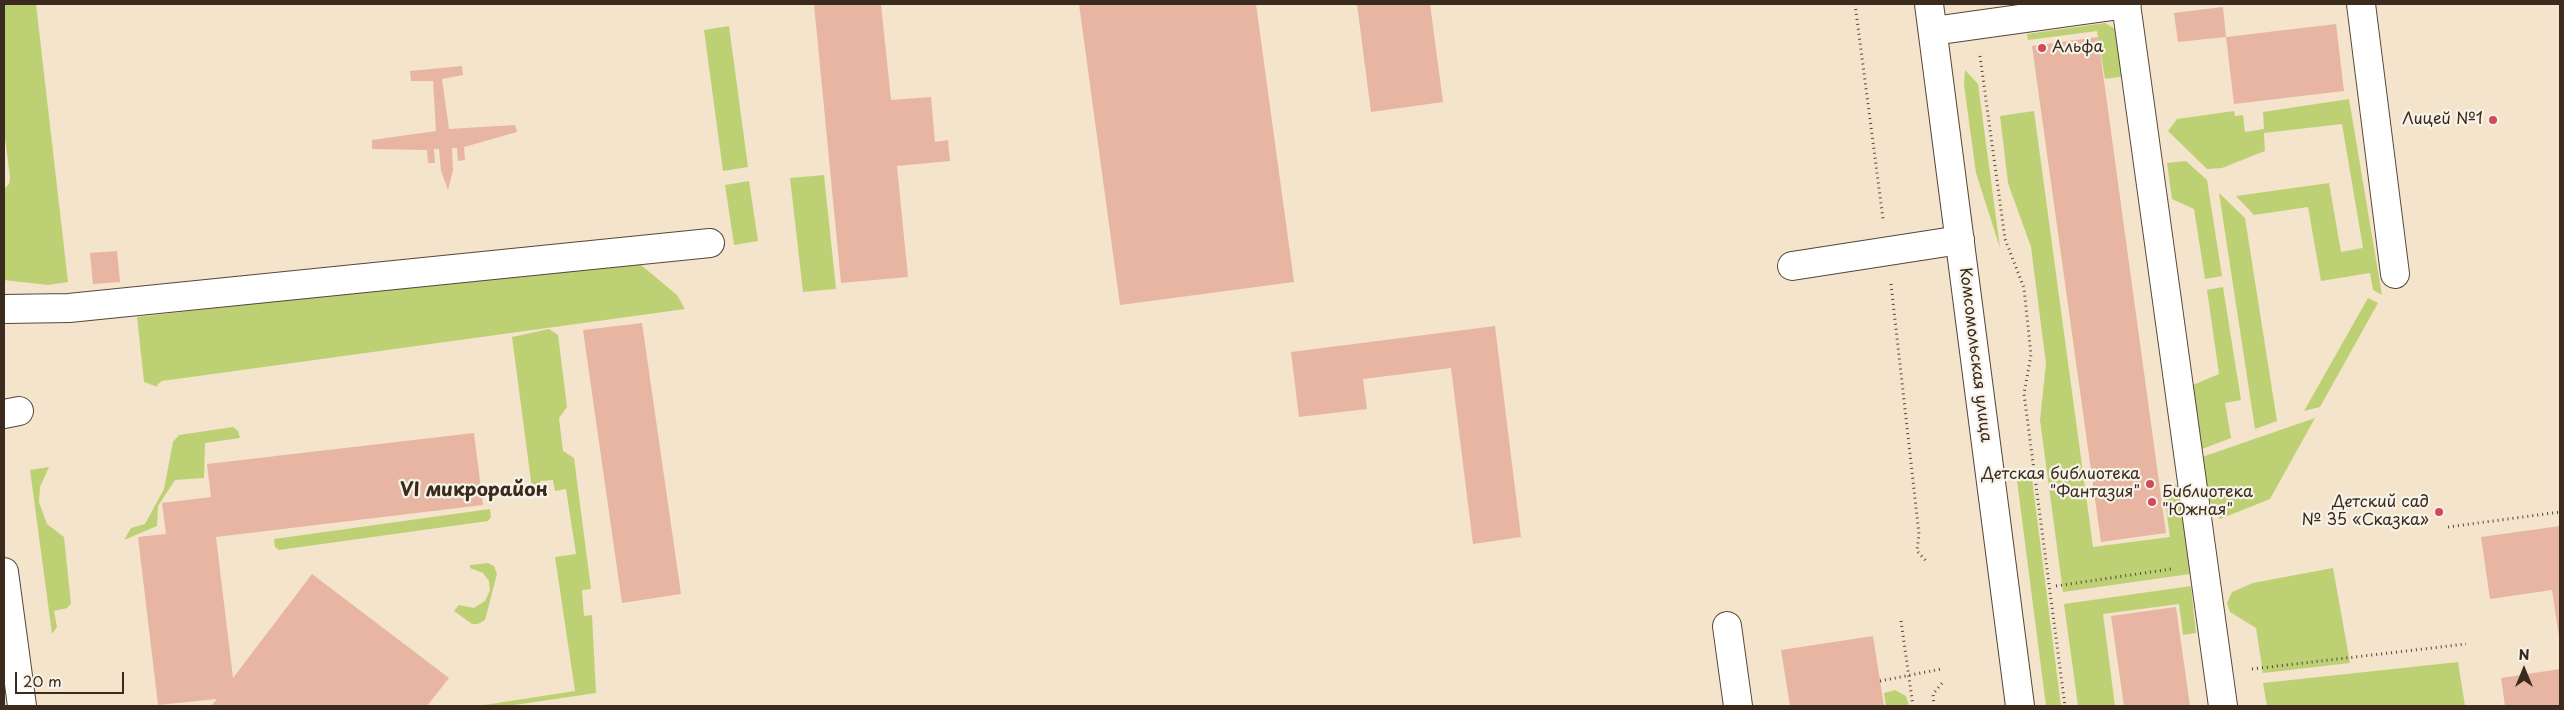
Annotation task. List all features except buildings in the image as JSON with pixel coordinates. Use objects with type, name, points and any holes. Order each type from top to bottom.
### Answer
[{"type":"main road","name":"Комсомольская улица","points":[[1929,4],[2020,706]]},
{"type":"main road","points":[[1933,31],[2117,4],[2204,565],[2223,706]]},
{"type":"main road","points":[[2361,4],[2395,274]]},
{"type":"main road","points":[[1792,266],[1960,240]]},
{"type":"main road","points":[[4,309],[69,308],[710,243]]},
{"type":"main road","points":[[4,572],[22,706]]},
{"type":"main road","points":[[1727,626],[1738,706]]},
{"type":"path","points":[[1976,25],[2004,239],[2024,288],[2031,355],[2024,394],[2065,706]]},
{"type":"path","points":[[2448,527],[2560,512]]},
{"type":"path","points":[[1917,551],[1927,562]]},
{"type":"path","points":[[2056,586],[2204,565]]},
{"type":"path","points":[[1901,621],[1912,706]]},
{"type":"path","points":[[2219,673],[2466,644]]},
{"type":"path","points":[[1880,681],[1941,669]]},
{"type":"path","points":[[1934,706],[1933,694],[1943,682]]},
{"type":"green space","points":[[4,4],[36,4],[68,282],[48,285],[4,280],[4,189],[9,184],[10,177],[4,131]]},
{"type":"green space","points":[[2105,23],[2117,30],[2126,76],[2105,79],[2097,31],[2028,40],[2027,34]]},
{"type":"green space","points":[[729,26],[748,167],[723,171],[704,30]]},
{"type":"green space","points":[[1965,70],[1978,84],[2000,248],[1976,173],[1964,85]]},
{"type":"green space","points":[[2349,99],[2382,295],[2373,290],[2370,273],[2321,281],[2308,207],[2254,215],[2236,196],[2329,183],[2341,252],[2363,248],[2342,124],[2264,133],[2265,151],[2222,168],[2207,169],[2168,131],[2177,119],[2234,111],[2235,116],[2243,115],[2245,132],[2264,129],[2263,112]]},
{"type":"green space","points":[[2034,111],[2093,547],[2170,537],[2163,487],[2178,485],[2190,574],[2063,592],[2040,420],[2046,364],[2031,247],[2008,183],[2000,116]]},
{"type":"green space","points":[[2186,161],[2207,180],[2222,276],[2205,279],[2194,209],[2172,199],[2167,163]]},
{"type":"green space","points":[[824,175],[836,289],[803,292],[790,178]]},
{"type":"green space","points":[[749,181],[758,241],[734,245],[725,185]]},
{"type":"green space","points":[[2219,193],[2245,218],[2277,421],[2255,429]]},
{"type":"green space","points":[[635,260],[677,295],[685,309],[162,381],[157,385],[158,387],[144,382],[137,317]]},
{"type":"green space","points":[[2223,287],[2241,400],[2225,403],[2231,438],[2202,449],[2193,385],[2219,374],[2207,290]]},
{"type":"green space","points":[[2368,298],[2378,303],[2320,407],[2304,411]]},
{"type":"green space","points":[[549,329],[558,335],[567,407],[559,418],[563,451],[574,458],[591,589],[582,590],[584,616],[592,615],[596,693],[508,706],[478,706],[575,691],[555,557],[576,554],[566,489],[555,491],[553,480],[540,481],[541,492],[532,489],[512,337]]},
{"type":"green space","points":[[2315,418],[2270,499],[2220,519],[2208,498],[2202,457]]},
{"type":"green space","points":[[233,427],[238,431],[240,438],[205,443],[204,478],[175,480],[158,506],[157,526],[124,540],[131,528],[145,524],[164,489],[173,442],[179,435]]},
{"type":"green space","points":[[49,467],[40,487],[39,502],[47,524],[64,537],[71,604],[67,608],[54,611],[57,627],[52,634],[30,470]]},
{"type":"green space","points":[[2031,471],[2061,706],[2046,706],[2016,473]]},
{"type":"green space","points":[[490,509],[491,517],[488,521],[279,550],[275,547],[274,539]]},
{"type":"green space","points":[[488,563],[494,566],[497,574],[485,620],[478,624],[472,624],[454,611],[459,605],[474,608],[485,601],[490,590],[489,581],[483,573],[470,568],[470,565]]},
{"type":"green space","points":[[2333,568],[2350,663],[2263,673],[2256,628],[2230,612],[2227,603],[2232,592],[2253,583]]},
{"type":"green space","points":[[2191,586],[2196,633],[2183,635],[2179,604],[2103,614],[2115,706],[2078,706],[2064,604]]},
{"type":"green space","points":[[2458,662],[2465,706],[2267,706],[2263,683]]},
{"type":"green space","points":[[1895,690],[1906,696],[1909,706],[1886,706],[1884,693]]},
{"type":"place","name":"Альфа","points":[[2042,48]]},
{"type":"place","name":"Лицей №1","points":[[2493,120]]},
{"type":"place","name":"Детская библиотека \"Фантазия\"","points":[[2150,484]]},
{"type":"place","name":"Библиотека \"Южная\"","points":[[2152,502]]},
{"type":"place","name":"Детский сад № 35 «Сказка»","points":[[2439,512]]},
{"type":"district","name":"VI микрорайон","points":[[474,491]]}]
